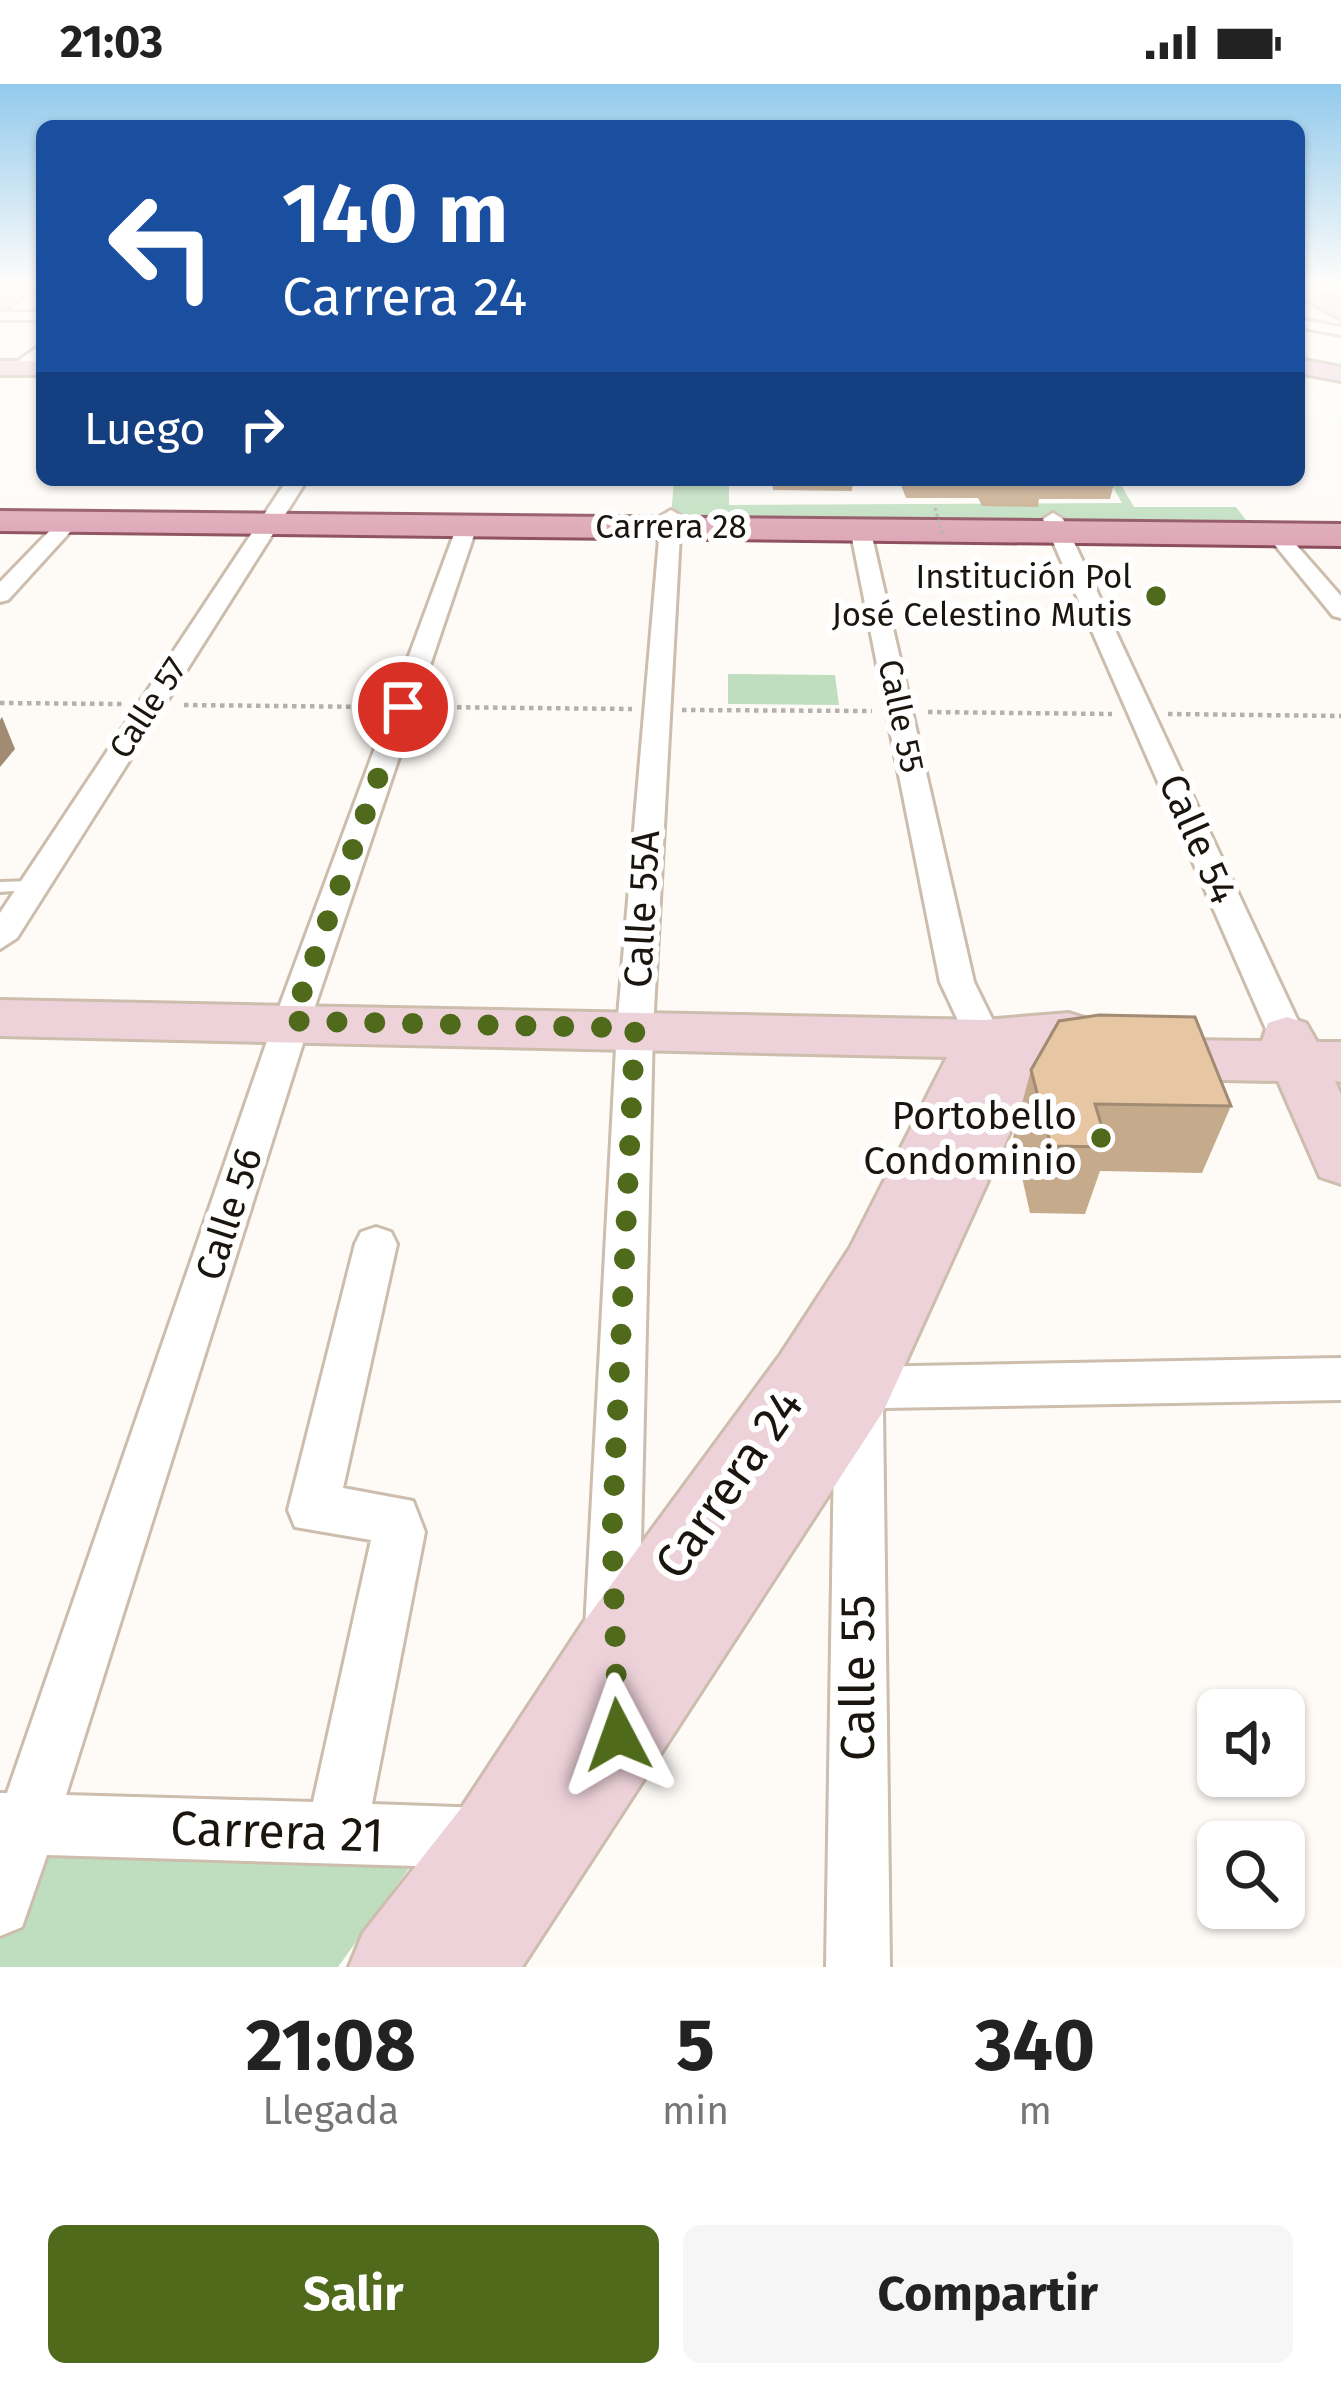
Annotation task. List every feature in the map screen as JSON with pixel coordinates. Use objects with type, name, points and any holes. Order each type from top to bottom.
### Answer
[{"type":"main road","name":"Carrera 28","points":[[0,517],[1056,525],[1341,535]]},
{"type":"main road","name":"Carrera 28","points":[[0,517],[860,528],[1341,521]]},
{"type":"street","points":[[1305,377],[1341,374]]},
{"type":"street","name":"Calle 57","points":[[0,938],[293,486]]},
{"type":"street","points":[[0,595],[70,521]]},
{"type":"street","name":"Calle 55A","points":[[618,1735],[612,1652],[635,1028],[670,522]]},
{"type":"street","name":"Calle 54","points":[[1056,525],[1317,1049],[1341,1161]]},
{"type":"street","name":"Calle 56","points":[[0,1905],[15,1823],[467,526]]},
{"type":"street","name":"Calle 55","points":[[860,528],[957,982],[1002,1052]]},
{"type":"street","points":[[1277,535],[1341,611]]},
{"type":"street","points":[[0,1018],[635,1028],[1078,1058],[1317,1049]]},
{"type":"street","name":"Carrera 24","points":[[397,1967],[524,1840],[618,1735],[859,1388],[1001,1088],[1002,1052]]},
{"type":"street","name":"Carrera 24","points":[[466,1967],[612,1652],[806,1376],[1002,1052]]},
{"type":"street","points":[[336,1833],[399,1532],[395,1518],[384,1514],[313,1510],[376,1244]]},
{"type":"street","points":[[859,1388],[1341,1378]]},
{"type":"street","name":"Calle 55","points":[[858,1967],[859,1388]]},
{"type":"street","name":"Carrera 21","points":[[15,1823],[524,1840]]},
{"type":"lane","points":[[0,887],[33,886]]},
{"type":"path","points":[[934,508],[943,536]]},
{"type":"green space","points":[[674,486],[729,486],[729,505],[1122,503],[1112,486],[1122,486],[1134,507],[1236,507],[1246,520],[671,516]]},
{"type":"green space","points":[[728,674],[835,675],[839,705],[728,704]]},
{"type":"green space","points":[[34,1806],[446,1817],[338,1967],[0,1967],[0,1911]]},
{"type":"building","points":[[1099,1015],[1195,1017],[1231,1106],[1095,1104],[1108,1147],[1051,1146],[1031,1070],[1059,1021]]},
{"type":"place","name":"Institución Pol José Celestino Mutis","points":[[1156,596]]},
{"type":"place","name":"Portobello Condominio","points":[[1101,1138]]},
{"type":"route","points":[[403,707],[292,1021],[635,1028],[612,1532],[618,1735]]}]
